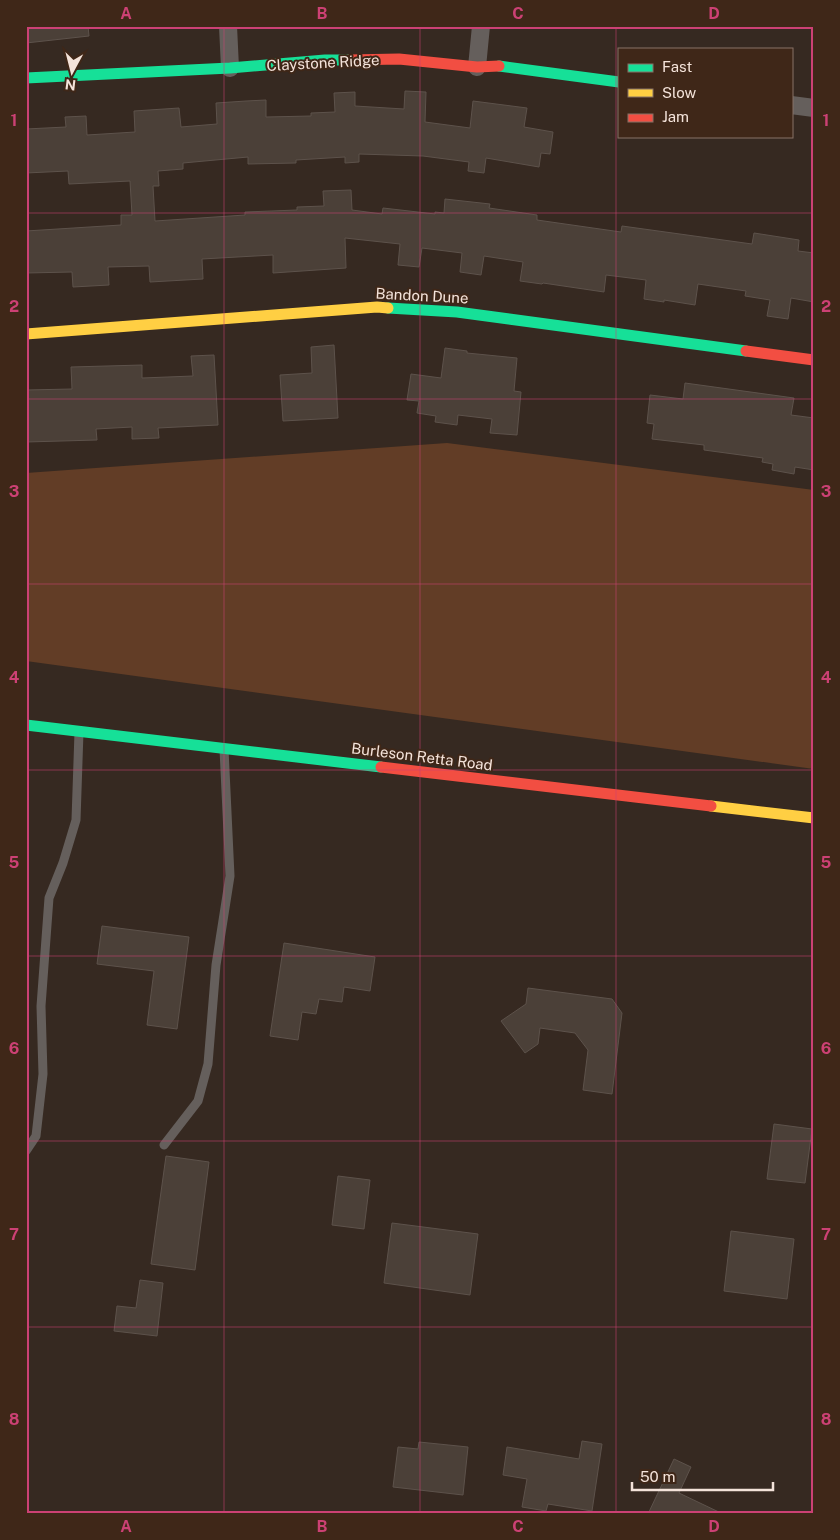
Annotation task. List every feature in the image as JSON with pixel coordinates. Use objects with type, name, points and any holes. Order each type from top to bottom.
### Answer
[{"type":"street","points":[[228,26],[230,68]]},
{"type":"street","points":[[477,67],[481,26]]},
{"type":"street","name":"Claystone Ridge","points":[[26,78],[230,68],[325,60],[399,59],[477,67],[502,66],[618,82]]},
{"type":"street","points":[[792,105],[814,108]]},
{"type":"street","name":"Bandon Dune","points":[[26,334],[377,307],[457,312],[814,360]]},
{"type":"street","name":"Burleson Retta Road","points":[[26,725],[814,818]]},
{"type":"lane","points":[[26,1151],[36,1136],[43,1074],[41,1006],[49,898],[63,863],[76,820],[79,732]]},
{"type":"lane","points":[[164,1145],[198,1101],[208,1064],[216,965],[230,876],[224,749]]},
{"type":"shaded area","points":[[447,443],[814,490],[814,769],[26,661],[26,473]]},
{"type":"building","points":[[26,26],[88,26],[89,36],[26,43]]},
{"type":"building","points":[[405,91],[426,92],[425,122],[470,128],[473,101],[527,108],[524,127],[553,132],[550,154],[541,153],[539,167],[486,158],[484,173],[468,171],[469,162],[423,156],[359,154],[359,162],[345,163],[345,157],[296,160],[296,163],[248,164],[248,157],[183,163],[183,169],[158,171],[159,186],[153,186],[155,221],[245,215],[245,212],[297,210],[297,207],[324,206],[323,191],[351,190],[352,210],[382,214],[383,208],[435,214],[435,212],[444,213],[445,199],[490,204],[489,208],[537,215],[537,220],[621,232],[622,226],[752,244],[754,233],[799,240],[798,251],[814,253],[814,302],[791,298],[788,319],[767,316],[770,300],[745,296],[746,291],[698,284],[695,305],[664,300],[664,302],[644,299],[646,280],[606,275],[604,292],[520,281],[523,262],[484,256],[481,275],[460,272],[462,253],[422,248],[419,267],[398,265],[400,244],[345,238],[346,268],[273,273],[273,255],[202,259],[203,279],[150,282],[149,266],[108,267],[109,285],[73,287],[72,272],[26,273],[26,231],[121,225],[121,215],[132,215],[130,181],[69,184],[68,171],[26,173],[26,129],[66,127],[65,117],[86,116],[87,135],[135,132],[134,111],[179,108],[181,127],[217,124],[216,103],[266,100],[266,117],[311,116],[311,113],[335,112],[334,93],[355,92],[355,106],[404,109]]},
{"type":"building","points":[[334,345],[338,418],[283,421],[280,375],[312,373],[311,347]]},
{"type":"building","points":[[445,348],[467,351],[467,353],[517,358],[514,391],[521,392],[517,435],[490,433],[492,419],[458,415],[457,425],[435,422],[436,416],[417,413],[419,401],[407,400],[411,374],[441,378]]},
{"type":"building","points":[[214,355],[218,425],[158,428],[159,438],[132,439],[132,427],[96,429],[97,440],[26,442],[26,390],[72,389],[71,367],[142,365],[142,378],[193,376],[191,356]]},
{"type":"building","points":[[685,383],[794,398],[791,415],[814,418],[814,470],[795,467],[794,474],[772,470],[773,464],[762,462],[763,458],[704,450],[704,445],[652,439],[654,424],[647,423],[650,395],[683,399]]},
{"type":"building","points":[[102,926],[189,937],[177,1029],[147,1025],[154,971],[97,964]]},
{"type":"building","points":[[284,943],[375,957],[370,991],[344,987],[342,1002],[319,999],[316,1014],[302,1012],[298,1040],[270,1036]]},
{"type":"building","points":[[528,988],[612,999],[622,1013],[612,1094],[583,1090],[588,1050],[575,1033],[540,1028],[538,1044],[525,1053],[501,1021],[526,1004]]},
{"type":"building","points":[[774,1124],[812,1129],[805,1183],[767,1179]]},
{"type":"building","points":[[166,1156],[209,1162],[195,1270],[151,1264]]},
{"type":"building","points":[[338,1176],[370,1180],[364,1229],[332,1225]]},
{"type":"building","points":[[392,1223],[478,1234],[470,1295],[384,1283]]},
{"type":"building","points":[[731,1231],[794,1239],[787,1299],[724,1291]]},
{"type":"building","points":[[140,1280],[163,1283],[157,1336],[114,1331],[117,1306],[136,1308]]},
{"type":"building","points":[[582,1441],[602,1444],[592,1511],[548,1504],[546,1511],[522,1507],[527,1479],[503,1475],[507,1447],[579,1459]]},
{"type":"building","points":[[419,1442],[468,1447],[463,1495],[393,1487],[398,1447],[418,1449]]},
{"type":"building","points":[[674,1459],[691,1467],[679,1493],[723,1514],[648,1514]]},
{"type":"traffic: fast","points":[[26,78],[349,60]]},
{"type":"traffic: fast","points":[[499,66],[618,82]]},
{"type":"traffic: fast","points":[[388,308],[457,312],[746,351]]},
{"type":"traffic: fast","points":[[26,725],[381,767]]},
{"type":"traffic: slow","points":[[26,334],[377,307],[388,308]]},
{"type":"traffic: slow","points":[[711,806],[814,818]]},
{"type":"traffic: jam","points":[[349,60],[399,59],[477,67],[499,66]]},
{"type":"traffic: jam","points":[[746,351],[814,360]]},
{"type":"traffic: jam","points":[[381,767],[711,806]]}]
